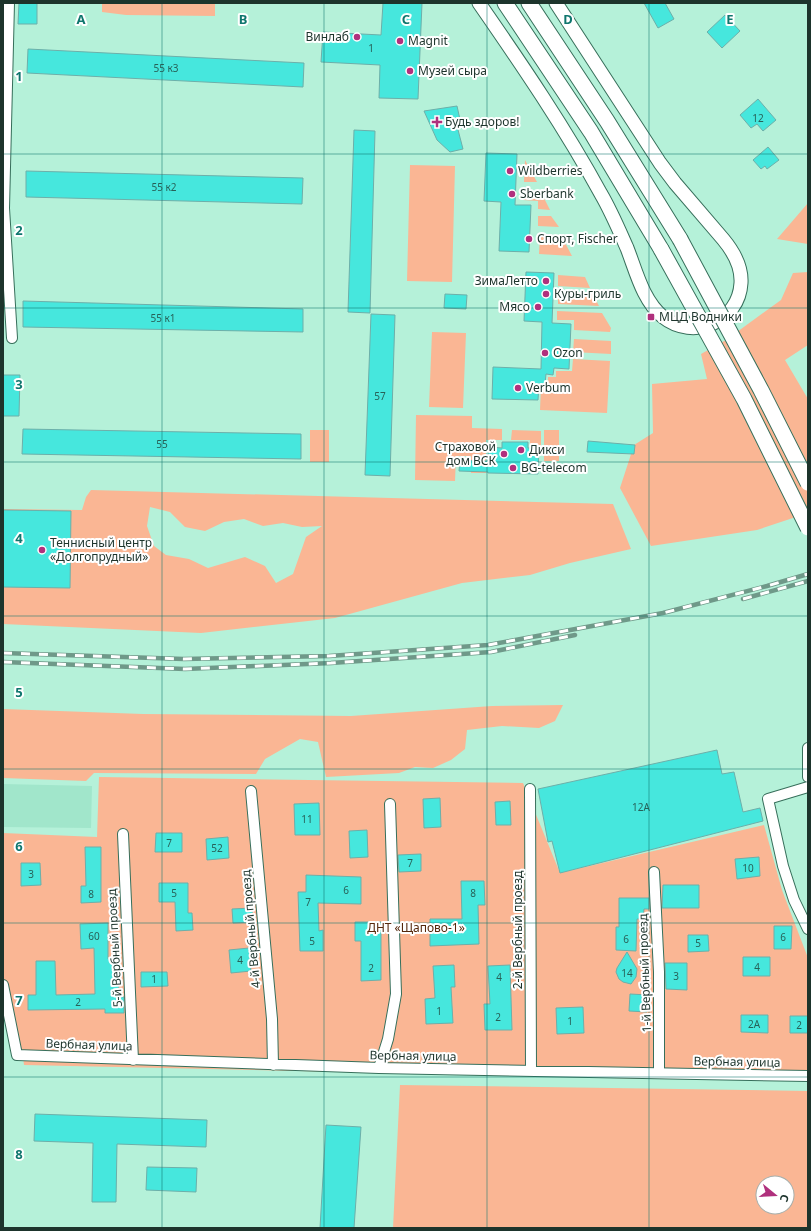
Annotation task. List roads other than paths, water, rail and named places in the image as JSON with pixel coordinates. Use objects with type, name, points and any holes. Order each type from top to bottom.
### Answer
[{"type":"main road","points":[[506,3],[591,132],[661,249],[744,399],[808,528]]},
{"type":"main road","points":[[529,3],[607,121],[680,239],[761,390],[808,483]]},
{"type":"street","points":[[9,3],[4,208],[12,338]]},
{"type":"street","points":[[479,3],[553,114],[602,194],[615,220],[640,283],[654,309],[673,323],[693,328],[707,327],[728,314],[740,293],[740,270],[736,260],[730,248],[723,239],[675,183],[660,163],[556,3]]},
{"type":"street","points":[[808,748],[808,777]]},
{"type":"street","points":[[808,787],[768,799],[783,866],[794,900],[808,929]]},
{"type":"street","name":"2-й Вербный проезд","points":[[530,789],[531,1071]]},
{"type":"street","name":"4-й Вербный проезд","points":[[251,791],[272,1019],[272,1064]]},
{"type":"street","points":[[379,1068],[388,1039],[396,994],[390,804]]},
{"type":"street","name":"5-й Вербный проезд","points":[[123,834],[133,1060]]},
{"type":"street","name":"1-й Вербный проезд","points":[[654,872],[659,972],[659,1073]]},
{"type":"street","name":"Вербная улица","points":[[3,985],[17,1055],[379,1068],[808,1076]]},
{"type":"railway","points":[[3,653],[184,659],[329,656],[488,645],[663,613],[808,574]]},
{"type":"railway","points":[[743,599],[808,581]]},
{"type":"railway","points":[[3,662],[185,669],[331,663],[491,652],[575,635]]},
{"type":"place","name":"Винлаб","points":[[357,37]]},
{"type":"place","name":"Magnit","points":[[400,41]]},
{"type":"place","name":"Музей сыра","points":[[410,71]]},
{"type":"place","name":"Будь здоров!","points":[[437,122]]},
{"type":"place","name":"Wildberries","points":[[510,171]]},
{"type":"place","name":"Sberbank","points":[[512,194]]},
{"type":"place","name":"Спорт, Fischer","points":[[529,239]]},
{"type":"place","name":"ЗимаЛетто","points":[[546,281]]},
{"type":"place","name":"Куры-гриль","points":[[546,294]]},
{"type":"place","name":"Мясо","points":[[538,307]]},
{"type":"place","name":"МЦД Водники","points":[[651,317]]},
{"type":"place","name":"Ozon","points":[[545,353]]},
{"type":"place","name":"Verbum","points":[[518,388]]},
{"type":"place","name":"Дикси","points":[[521,450]]},
{"type":"place","name":"Страховой дом ВСК","points":[[504,454]]},
{"type":"place","name":"BG-telecom","points":[[513,468]]},
{"type":"place","name":"Теннисный центр «Долгопрудный»","points":[[42,550]]},
{"type":"park label","name":"ДНТ «Щапово-1»","points":[[416,928]]}]
